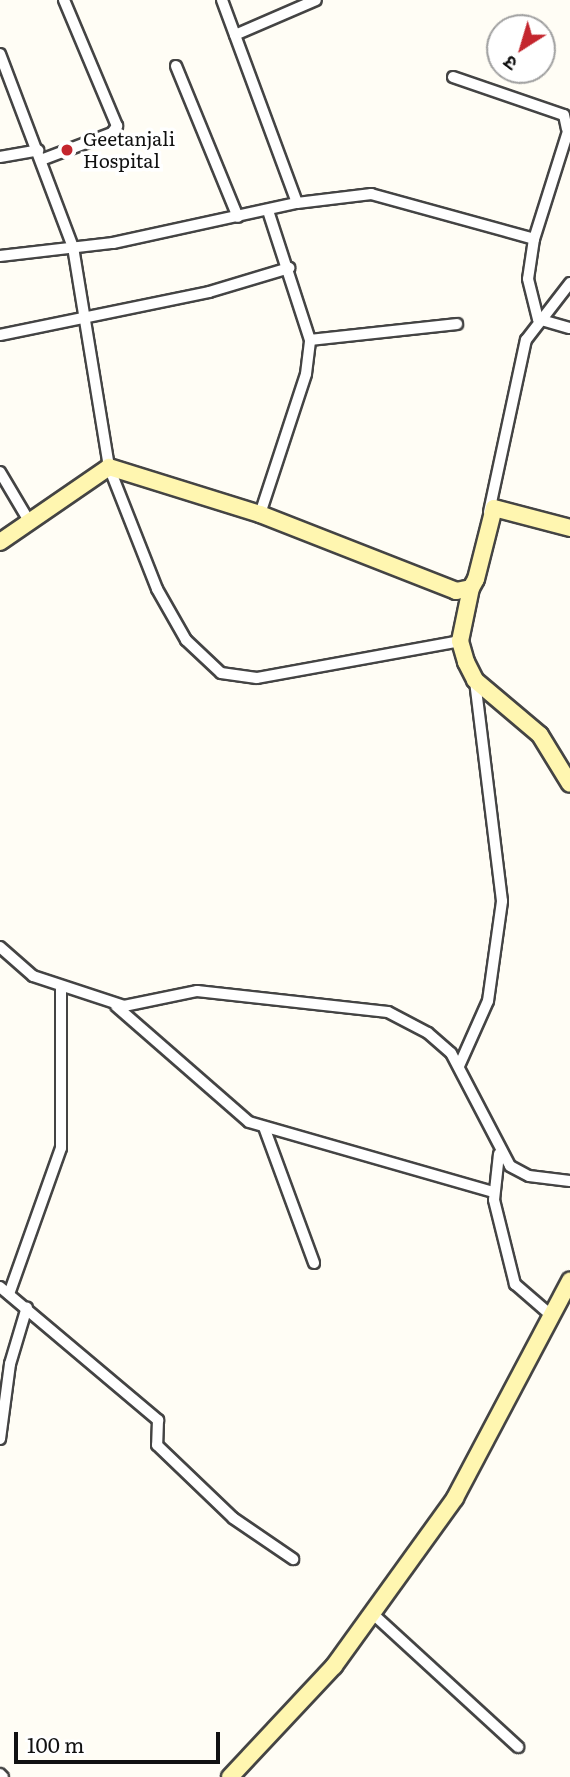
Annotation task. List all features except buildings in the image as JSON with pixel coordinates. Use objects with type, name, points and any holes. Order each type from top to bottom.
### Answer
[{"type":"street","points":[[0,157],[39,155],[113,133],[117,127],[64,0]]},
{"type":"street","points":[[222,0],[297,203]]},
{"type":"street","points":[[234,35],[316,0]]},
{"type":"street","points":[[0,54],[73,247],[82,318],[109,467],[157,589],[186,640],[221,673],[257,678],[460,641]]},
{"type":"street","points":[[176,66],[238,217]]},
{"type":"street","points":[[453,77],[559,113],[569,127],[534,239],[528,279],[538,319]]},
{"type":"street","points":[[0,256],[73,247],[238,217],[297,203],[385,195],[534,239]]},
{"type":"street","points":[[260,514],[306,374],[310,340],[289,268],[268,211]]},
{"type":"street","points":[[0,335],[209,292],[289,268]]},
{"type":"street","points":[[459,1066],[488,1001],[502,901],[475,680],[460,641],[489,512],[517,367],[538,319],[570,283]]},
{"type":"street","points":[[538,319],[570,328]]},
{"type":"street","points":[[310,340],[457,324]]},
{"type":"street","points":[[109,467],[260,514],[456,591],[471,588]]},
{"type":"street","points":[[0,542],[109,467]]},
{"type":"street","points":[[0,472],[29,521]]},
{"type":"street","points":[[489,512],[500,508],[569,524]]},
{"type":"street","points":[[475,680],[540,735],[570,784]]},
{"type":"street","points":[[0,947],[33,976],[114,1004],[148,1004],[197,991],[363,1007],[388,1012],[428,1033],[459,1066],[499,1154],[518,1172],[570,1181]]},
{"type":"street","points":[[61,986],[61,1148],[5,1290],[158,1420],[155,1442],[233,1517],[293,1559]]},
{"type":"street","points":[[114,1004],[226,1106],[264,1127],[493,1192]]},
{"type":"street","points":[[264,1127],[314,1263]]},
{"type":"street","points":[[499,1154],[493,1192],[515,1284],[552,1316]]},
{"type":"street","points":[[230,1777],[334,1666],[470,1475],[570,1281]]},
{"type":"street","points":[[0,1439],[10,1364],[27,1307]]},
{"type":"street","points":[[373,1614],[518,1747]]},
{"type":"place","name":"Geetanjali Hospital","points":[[67,150]]}]
